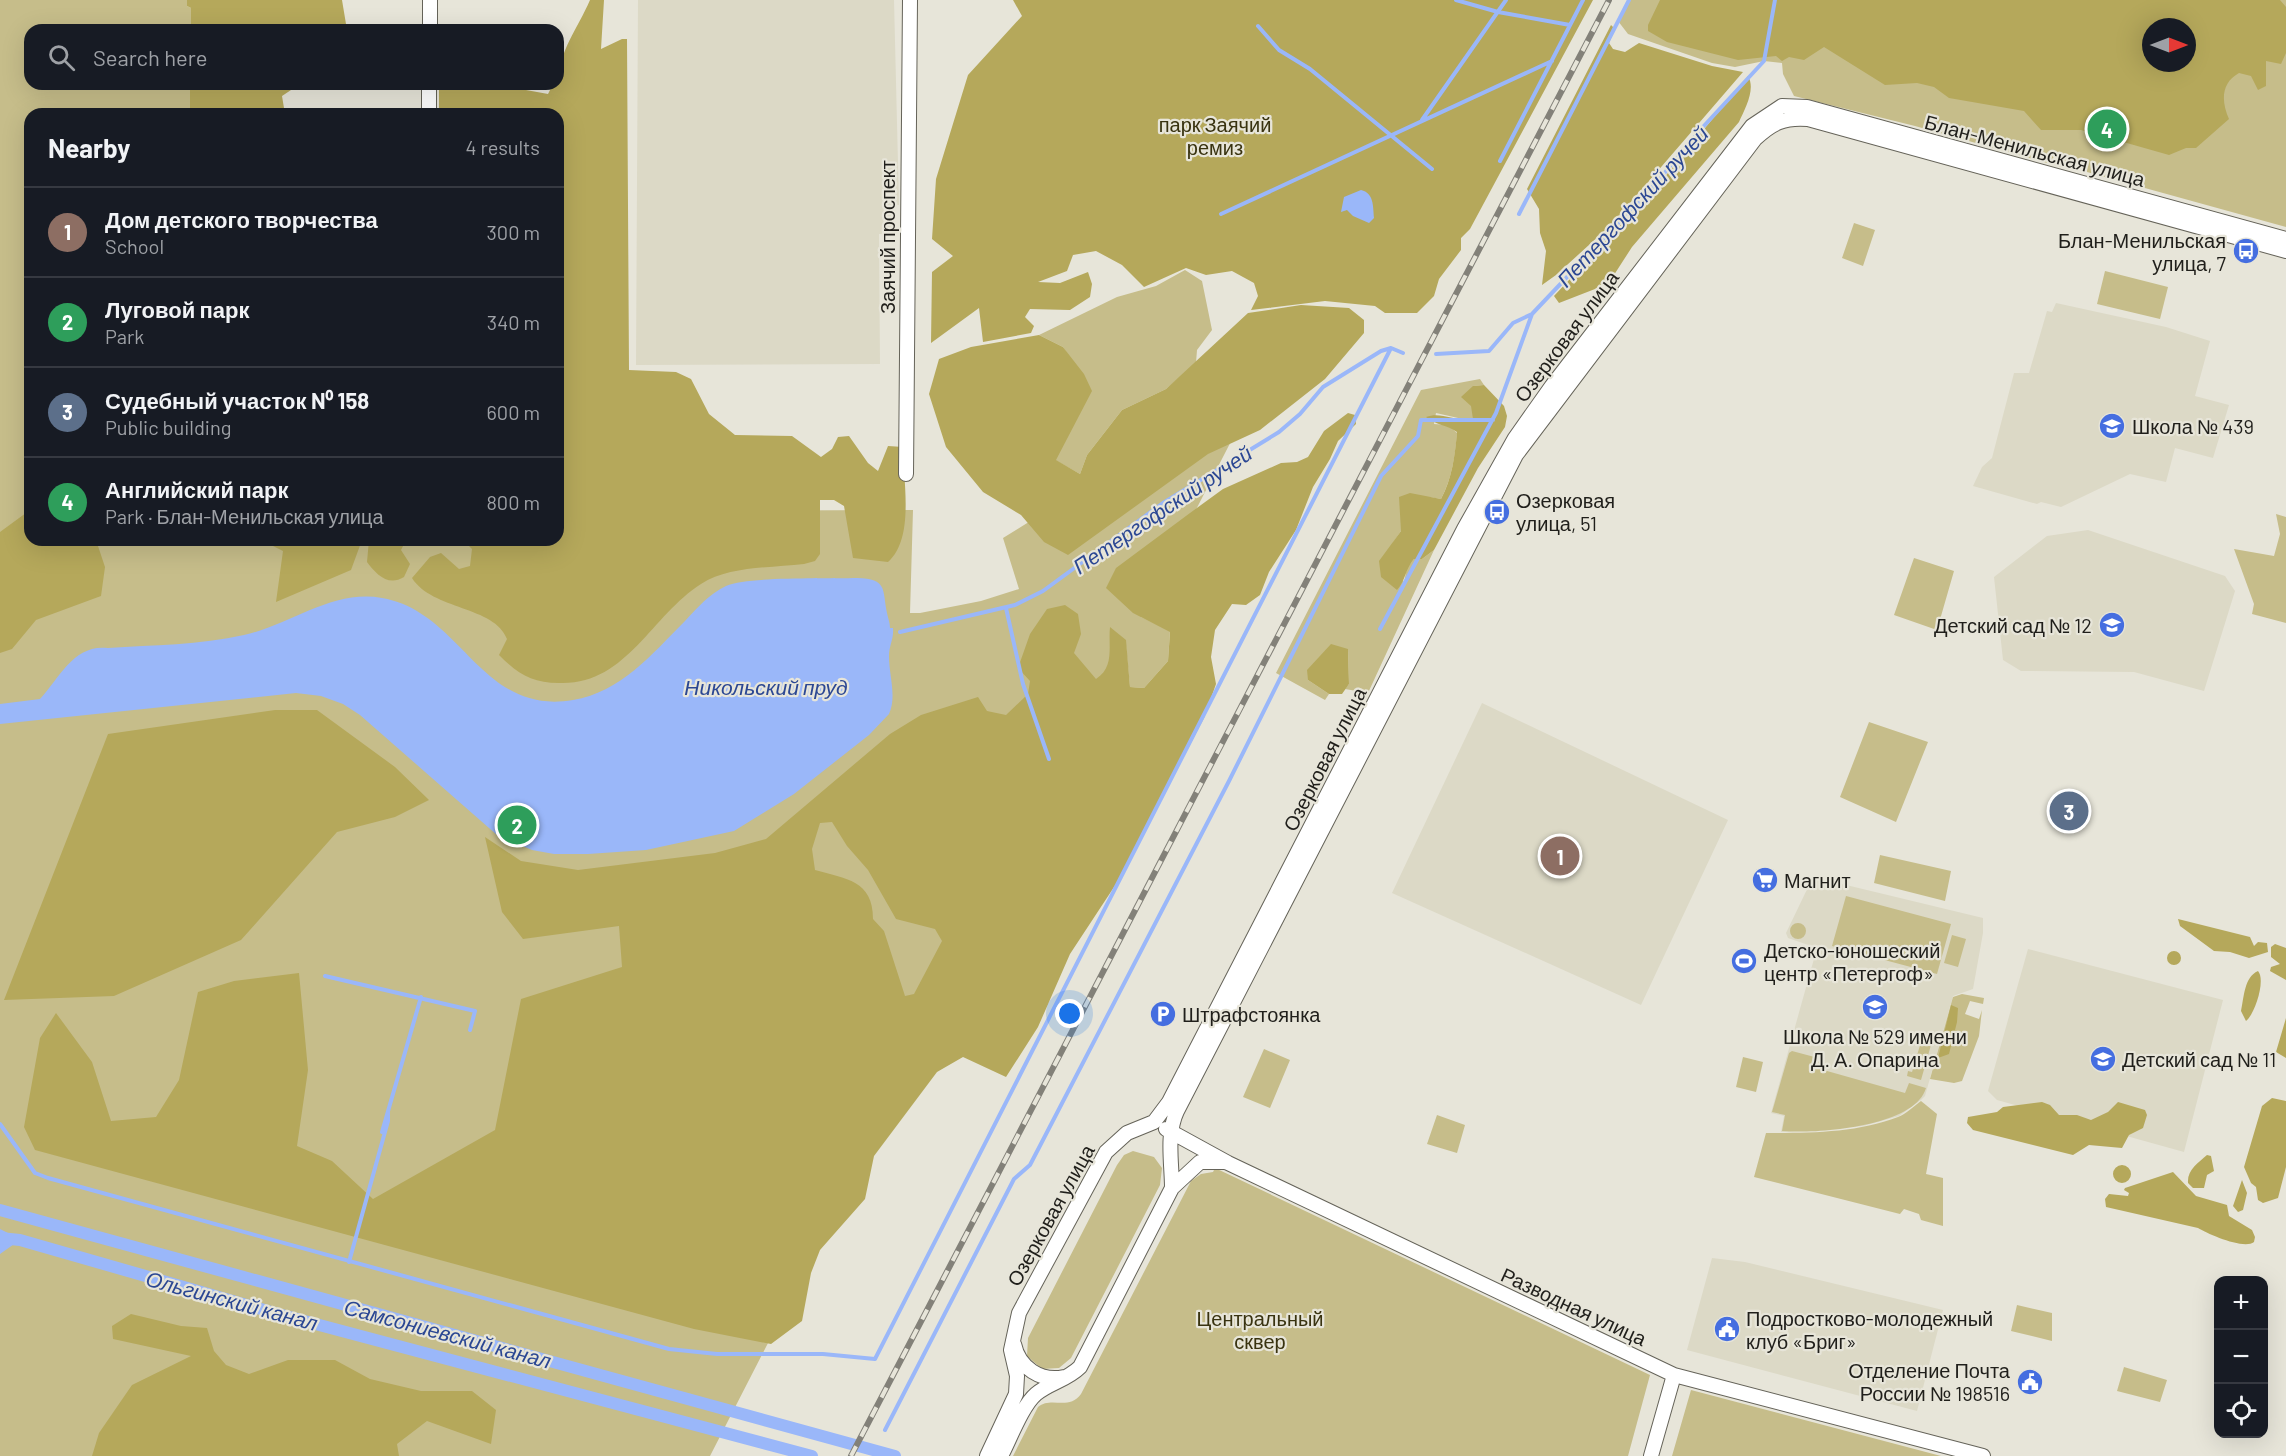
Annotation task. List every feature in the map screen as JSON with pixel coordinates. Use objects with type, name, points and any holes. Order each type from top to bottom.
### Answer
[{"type":"street","points":[[430,0],[430,24]]},
{"type":"street","name":"Заячий проспект","points":[[906,474],[910,0]]},
{"type":"street","points":[[429,90],[429,108]]},
{"type":"street","name":"Блан-Менильская улица","points":[[1775,116],[1790,105],[1807,107],[2286,239]]},
{"type":"street","name":"Блан-Менильская улица","points":[[1775,116],[1808,119],[2286,251]]},
{"type":"street","name":"Озерковая улица","points":[[987,1456],[1017,1388],[1017,1376],[1011,1358],[1012,1336],[1019,1313],[1101,1160],[1119,1138],[1154,1122],[1169,1102],[1464,529],[1515,438],[1732,149],[1752,126],[1775,116]]},
{"type":"street","name":"Озерковая улица","points":[[1172,1188],[1172,1131],[1177,1111],[1516,455],[1775,116]]},
{"type":"street","name":"Разводная улица","points":[[1154,1122],[1228,1163],[1674,1375],[1983,1456]]},
{"type":"street","name":"Озерковая улица","points":[[1001,1456],[1031,1399],[1042,1390],[1071,1376],[1080,1367],[1172,1188],[1200,1162],[1228,1163]]},
{"type":"street","points":[[1012,1336],[1015,1351],[1031,1372],[1054,1379],[1071,1376]]},
{"type":"street","points":[[1651,1456],[1674,1375]]},
{"type":"shaded area","points":[[638,0],[894,0],[899,205],[891,205],[891,234],[879,234],[880,364],[636,365]]},
{"type":"shaded area","name":"Школа № 439","points":[[2056,303],[2166,327],[2210,341],[2195,396],[2229,405],[2213,458],[2175,448],[2166,482],[2130,474],[2061,507],[2041,502],[2037,504],[1973,486],[1982,467],[1992,458],[2014,373],[2029,373],[2047,311],[2052,312]]},
{"type":"shaded area","name":"Детский сад № 12","points":[[2088,530],[2225,576],[2235,591],[2204,691],[2134,672],[2021,671],[2003,660],[1994,577],[2047,536]]},
{"type":"shaded area","points":[[1482,703],[1728,820],[1641,1005],[1392,893]]},
{"type":"shaded area","name":"Школа № 529 имени Д. А. Опарина","points":[[1813,877],[1983,918],[1983,933],[1973,989],[1953,996],[1925,1096],[1921,1100],[1899,1116],[1863,1126],[1781,1132],[1784,1116],[1771,1113],[1817,948],[1788,938],[1786,933]]},
{"type":"shaded area","name":"Детский сад № 11","points":[[2028,949],[2223,1000],[2184,1152],[1997,1100],[1988,1091]]},
{"type":"shaded area","points":[[1712,1258],[1745,1262],[1943,1310],[1917,1411],[1687,1350]]},
{"type":"green space","points":[[0,0],[187,0],[187,6],[191,8],[191,24],[24,24],[24,90],[190,90],[190,108],[24,108],[24,546],[564,546],[564,511],[913,510],[910,613],[920,613],[981,601],[1019,589],[1003,538],[1265,375],[1141,617],[1170,631],[1168,661],[1144,688],[1130,687],[1126,646],[710,1456],[0,1456]]},
{"type":"green space","points":[[187,0],[342,0],[346,24],[191,24],[191,8],[187,6]]},
{"type":"green space","points":[[590,0],[604,0],[601,49],[627,39],[629,370],[676,372],[691,379],[709,414],[735,435],[792,436],[821,457],[832,449],[838,437],[849,436],[868,463],[878,471],[888,446],[903,447],[906,508],[902,539],[888,562],[853,558],[844,506],[834,500],[820,500],[820,554],[815,561],[737,571],[712,578],[684,597],[638,645],[605,672],[585,680],[553,683],[535,680],[520,673],[499,655],[507,639],[500,628],[490,620],[434,596],[421,588],[412,578],[430,557],[441,553],[459,569],[470,566],[472,549],[469,546],[564,546],[564,108],[439,108],[439,90],[526,90],[548,94],[550,90],[564,90],[564,54]]},
{"type":"green space","name":"парк Заячий ремиз","points":[[1013,0],[1593,0],[1470,229],[1461,238],[1461,250],[1439,279],[1434,296],[1417,313],[1385,313],[1375,306],[1325,301],[1251,310],[1258,296],[1254,283],[1232,271],[1206,275],[1186,268],[1144,287],[1122,265],[1096,251],[1073,255],[1067,271],[1038,282],[1060,283],[1088,272],[1092,284],[1090,297],[1070,310],[1030,309],[1025,317],[1034,326],[1031,333],[983,342],[979,308],[931,343],[932,272],[953,256],[932,239],[936,179],[968,75],[1022,16]]},
{"type":"green space","points":[[1629,0],[2286,0],[2286,227],[2087,172],[2087,166],[2072,163],[2069,169],[1915,126],[1794,96],[1783,74],[1782,63],[1764,61],[1735,67],[1712,63],[1628,34],[1618,21]]},
{"type":"green space","points":[[1660,0],[2280,0],[2286,7],[2286,53],[2281,64],[2266,61],[2266,86],[2258,90],[2251,76],[2239,73],[2233,77],[2224,93],[2229,119],[2196,148],[2186,148],[2169,155],[2081,130],[2041,130],[2024,111],[1949,98],[1934,87],[1917,83],[1885,85],[1824,47],[1804,60],[1789,57],[1782,61],[1776,56],[1738,60],[1667,42],[1648,31],[1648,25]]},
{"type":"green space","points":[[1611,25],[1615,29],[1609,43],[1613,49],[1625,52],[1639,43],[1712,66],[1743,72],[1612,224],[1542,285],[1546,251],[1540,233],[1539,209],[1527,189]]},
{"type":"green space","points":[[1748,76],[1750,93],[1739,122],[1632,247],[1612,278],[1595,289],[1559,303],[1554,296],[1658,185]]},
{"type":"green space","points":[[190,90],[291,90],[282,96],[284,108],[190,108]]},
{"type":"green space","points":[[1854,223],[1875,230],[1863,266],[1842,258]]},
{"type":"green space","points":[[1185,270],[1202,281],[1212,330],[1197,350],[1196,363],[1166,389],[1122,410],[1087,455],[1080,474],[1055,460],[1091,390],[1063,347],[1039,335],[1117,297],[1156,286]]},
{"type":"green space","points":[[2105,271],[2168,287],[2160,319],[2097,304]]},
{"type":"green space","points":[[1301,305],[1349,308],[1364,320],[1364,333],[1325,379],[1260,430],[1208,454],[1068,555],[1044,542],[1021,515],[983,492],[946,447],[929,394],[939,359],[971,347],[1039,335],[1063,347],[1084,374],[1092,391],[1056,460],[1080,474],[1087,455],[1122,410],[1166,389],[1248,313]]},
{"type":"green space","points":[[1480,379],[1484,385],[1473,386],[1473,419],[1467,420],[1436,413],[1434,424],[1448,425],[1457,433],[1454,458],[1448,483],[1441,499],[1429,497],[1401,520],[1401,531],[1392,544],[1404,583],[1407,567],[1414,559],[1422,559],[1434,550],[1368,693],[1345,689],[1349,684],[1348,649],[1308,680],[1329,694],[1325,700],[1276,673],[1421,390]]},
{"type":"green space","points":[[1484,385],[1504,406],[1507,416],[1505,427],[1478,468],[1434,550],[1422,559],[1414,559],[1397,590],[1381,577],[1379,561],[1401,531],[1399,497],[1410,493],[1441,499],[1448,483],[1454,458],[1457,432],[1426,417],[1438,415],[1461,420],[1473,419],[1471,406],[1461,397],[1473,386]]},
{"type":"green space","points":[[1348,413],[1355,415],[1356,424],[1338,441],[1313,487],[1296,530],[1269,572],[1260,595],[1246,605],[1232,604],[1215,630],[1211,657],[1216,684],[1204,718],[1118,881],[1070,954],[1038,1027],[1006,1077],[963,1057],[937,1072],[874,1156],[865,1199],[820,1250],[811,1273],[802,1321],[771,1344],[694,1329],[35,1150],[24,1127],[40,1038],[56,1013],[92,1062],[111,1121],[156,1117],[179,1080],[198,992],[234,981],[299,973],[308,1070],[297,1146],[332,1161],[373,1199],[495,1130],[521,999],[622,967],[619,926],[523,939],[502,912],[485,837],[521,861],[578,870],[715,853],[766,839],[890,734],[921,715],[978,697],[987,711],[1006,715],[1028,694],[1030,681],[1018,668],[1030,634],[1047,609],[1065,605],[1078,614],[1081,634],[1074,653],[1096,679],[1102,674],[1108,662],[1110,627],[1126,640],[1130,687],[1144,688],[1168,661],[1170,632],[1133,613],[1106,588],[1116,568],[1223,489],[1281,463],[1297,462],[1308,457],[1324,431]],"holes":[[[832,822],[847,846],[868,870],[896,919],[935,929],[942,941],[914,994],[905,996],[884,931],[873,919],[872,906],[863,889],[847,879],[815,870],[812,849],[820,823]]]},
{"type":"green space","points":[[24,514],[24,546],[98,546],[105,567],[101,596],[36,620],[12,649],[0,653],[0,532]]},
{"type":"green space","points":[[2276,514],[2286,517],[2286,623],[2252,614],[2254,604],[2234,549],[2274,556],[2280,534]]},
{"type":"green space","points":[[273,546],[360,546],[351,570],[276,602],[283,551]]},
{"type":"green space","points":[[368,546],[403,546],[401,550],[410,564],[404,577],[393,581],[383,578],[367,562]]},
{"type":"green space","points":[[1914,558],[1954,571],[1937,630],[1894,615]]},
{"type":"green space","points":[[1331,644],[1348,649],[1349,684],[1342,694],[1329,694],[1308,680],[1307,670]]},
{"type":"green space","points":[[275,710],[317,710],[395,767],[429,800],[395,817],[337,832],[241,940],[114,996],[4,1000],[108,734]]},
{"type":"green space","points":[[1869,722],[1928,742],[1896,822],[1840,797]]},
{"type":"green space","points":[[1880,855],[1951,871],[1945,901],[1874,883]]},
{"type":"green space","points":[[1846,896],[1951,924],[1937,974],[1832,946]]},
{"type":"green space","points":[[2178,919],[2250,937],[2254,946],[2258,942],[2267,943],[2268,952],[2249,958],[2230,952],[2214,951],[2180,926]]},
{"type":"green space","points":[[1798,923],[1804,925],[1806,931],[1804,937],[1798,939],[1792,937],[1790,931],[1792,925]]},
{"type":"green space","points":[[1952,935],[1966,939],[1958,967],[1944,963]]},
{"type":"green space","points":[[2275,944],[2286,948],[2286,980],[2270,971],[2271,967],[2280,964],[2271,957],[2271,947]]},
{"type":"green space","points":[[2171,951],[2177,951],[2181,958],[2177,965],[2171,965],[2167,961],[2167,955]]},
{"type":"green space","points":[[2258,971],[2260,989],[2253,1011],[2246,1021],[2241,1011],[2245,988],[2253,974]]},
{"type":"green space","points":[[1962,994],[1984,998],[1983,1004],[1970,1001],[1965,1014],[1979,1019],[1982,1010],[1979,1036],[1962,1081],[1954,1083],[1930,1079],[1953,997]]},
{"type":"green space","points":[[1951,1005],[1958,1008],[1957,1022],[1949,1054],[1938,1058]]},
{"type":"green space","points":[[2286,1018],[2286,1058],[2276,1052]]},
{"type":"green space","points":[[1921,1042],[1931,1045],[1921,1080],[1907,1076],[1908,1071],[1912,1072]]},
{"type":"green space","points":[[1264,1049],[1290,1060],[1270,1108],[1243,1097]]},
{"type":"green space","points":[[1792,1051],[1822,1059],[1820,1069],[1905,1093],[1909,1083],[1926,1088],[1918,1101],[1904,1112],[1885,1120],[1840,1129],[1782,1131],[1785,1115],[1772,1112],[1789,1053]]},
{"type":"green space","points":[[1743,1057],[1763,1062],[1756,1092],[1736,1087]]},
{"type":"green space","points":[[2272,1098],[2286,1101],[2286,1167],[2278,1198],[2263,1203],[2258,1200],[2256,1187],[2251,1183],[2244,1167],[2262,1106]]},
{"type":"green space","points":[[1921,1101],[1937,1114],[1926,1174],[1943,1178],[1943,1226],[1921,1220],[1919,1214],[1904,1209],[1900,1214],[1754,1177],[1766,1133],[1816,1132],[1866,1126],[1901,1116]]},
{"type":"green space","points":[[2042,1102],[2050,1105],[2059,1115],[2077,1115],[2091,1120],[2108,1112],[2118,1102],[2145,1110],[2147,1115],[2143,1128],[2129,1135],[2122,1148],[2089,1145],[2073,1155],[1973,1130],[1967,1123],[1968,1117],[1997,1112],[2003,1107]]},
{"type":"green space","points":[[1437,1115],[1465,1125],[1457,1153],[1427,1144]]},
{"type":"green space","points":[[1133,1151],[1154,1157],[1162,1168],[1160,1185],[1071,1358],[1059,1368],[1042,1369],[1027,1356],[1028,1338],[1117,1165],[1124,1155]]},
{"type":"green space","points":[[2207,1155],[2211,1156],[2214,1171],[2207,1175],[2204,1188],[2193,1188],[2188,1183],[2189,1174]]},
{"type":"green space","points":[[2122,1165],[2128,1168],[2131,1174],[2128,1180],[2122,1183],[2116,1180],[2113,1174],[2116,1168]]},
{"type":"green space","name":"Центральный сквер","points":[[1215,1168],[1650,1375],[1628,1456],[1013,1456],[1038,1407],[1049,1403],[1071,1402],[1081,1394],[1191,1181],[1201,1174],[1213,1172]]},
{"type":"green space","points":[[2173,1172],[2196,1196],[2227,1205],[2229,1216],[2252,1230],[2255,1237],[2254,1242],[2235,1243],[2198,1228],[2106,1207],[2105,1199],[2109,1194],[2128,1196],[2129,1193],[2124,1190],[2125,1188]]},
{"type":"green space","points":[[2242,1180],[2247,1193],[2243,1210],[2238,1212],[2233,1206]]},
{"type":"green space","points":[[2017,1305],[2052,1313],[2052,1341],[2011,1331]]},
{"type":"green space","points":[[131,1314],[181,1326],[207,1328],[214,1351],[226,1365],[249,1374],[288,1360],[335,1360],[370,1379],[421,1391],[472,1391],[496,1410],[491,1444],[427,1421],[397,1444],[399,1456],[92,1456],[99,1433],[132,1385],[191,1356],[113,1339],[112,1326]]},
{"type":"green space","points":[[2124,1367],[2167,1380],[2160,1402],[2117,1391]]},
{"type":"green space","points":[[1691,1390],[1941,1456],[1672,1456]]},
{"type":"water","points":[[1361,190],[1371,197],[1372,201],[1374,218],[1369,223],[1353,216],[1347,210],[1341,212],[1344,197]]},
{"type":"water","name":"Никольский пруд","points":[[857,578],[874,581],[882,587],[890,628],[893,628],[889,656],[892,700],[889,714],[869,735],[794,794],[734,831],[646,850],[554,854],[532,850],[497,835],[360,715],[343,704],[321,696],[296,693],[0,724],[0,704],[40,699],[69,663],[86,651],[96,648],[211,641],[244,635],[329,603],[364,597],[382,598],[410,607],[433,622],[493,678],[515,693],[541,701],[573,700],[606,689],[635,670],[704,601],[726,586],[770,579]]},
{"type":"water","points":[[0,1229],[18,1238],[17,1242],[0,1254]]},
{"type":"waterway","points":[[1456,0],[1498,12],[1570,25]]},
{"type":"waterway","points":[[1422,120],[1506,0]]},
{"type":"waterway","points":[[1500,161],[1583,0]]},
{"type":"waterway","points":[[1519,214],[1629,0]]},
{"type":"waterway","name":"Петергофский ручей","points":[[1436,354],[1489,351],[1513,323],[1532,314],[1657,182],[1702,128],[1764,61],[1775,0]]},
{"type":"waterway","points":[[1258,26],[1279,50],[1310,69],[1432,169]]},
{"type":"waterway","points":[[1221,214],[1552,61]]},
{"type":"waterway","points":[[1380,629],[1496,413],[1532,314]]},
{"type":"waterway","name":"Петергофский ручей","points":[[900,632],[1015,605],[1043,591],[1163,503],[1279,432],[1300,414],[1323,387],[1381,351],[1391,348],[1403,353]]},
{"type":"waterway","points":[[0,1124],[35,1173],[48,1178],[669,1349],[717,1354],[823,1354],[875,1359],[1391,348]]},
{"type":"waterway","points":[[885,1430],[1014,1179],[1030,1165],[1229,781],[1381,476],[1418,436],[1421,420],[1493,420]]},
{"type":"waterway","points":[[1006,608],[1023,684],[1049,759]]},
{"type":"waterway","points":[[325,976],[475,1011],[470,1030]]},
{"type":"waterway","points":[[382,1132],[421,997]]},
{"type":"waterway","points":[[349,1262],[388,1121],[388,1112]]},
{"type":"waterway","name":"Самсониевский канал","points":[[0,1210],[895,1456]]},
{"type":"waterway","name":"Ольгинский канал","points":[[0,1238],[20,1240],[278,1314],[812,1456]]},
{"type":"railway","points":[[851,1456],[1609,0]]},
{"type":"place","name":"Английский парк","points":[[2107,129]]},
{"type":"place","name":"Блан-Менильская улица, 7","points":[[2246,251]]},
{"type":"place","name":"Школа № 439","points":[[2112,426]]},
{"type":"place","name":"Озерковая улица, 51","points":[[1497,512]]},
{"type":"place","name":"Детский сад № 12","points":[[2112,625]]},
{"type":"place","name":"Судебный участок N⁰ 158","points":[[2069,811]]},
{"type":"place","name":"Луговой парк","points":[[517,825]]},
{"type":"place","name":"Дом детского творчества","points":[[1560,856]]},
{"type":"place","name":"Магнит","points":[[1765,880]]},
{"type":"place","name":"Детско-юношеский центр «Петергоф»","points":[[1744,961]]},
{"type":"place","name":"Школа № 529 имени Д. А. Опарина","points":[[1875,1007]]},
{"type":"place","name":"Штрафстоянка","points":[[1163,1014]]},
{"type":"place","name":"Детский сад № 11","points":[[2103,1059]]},
{"type":"place","name":"Подростково-молодежный клуб «Бриг»","points":[[1727,1329]]},
{"type":"place","name":"Отделение Почта России № 198516","points":[[2030,1382]]}]
